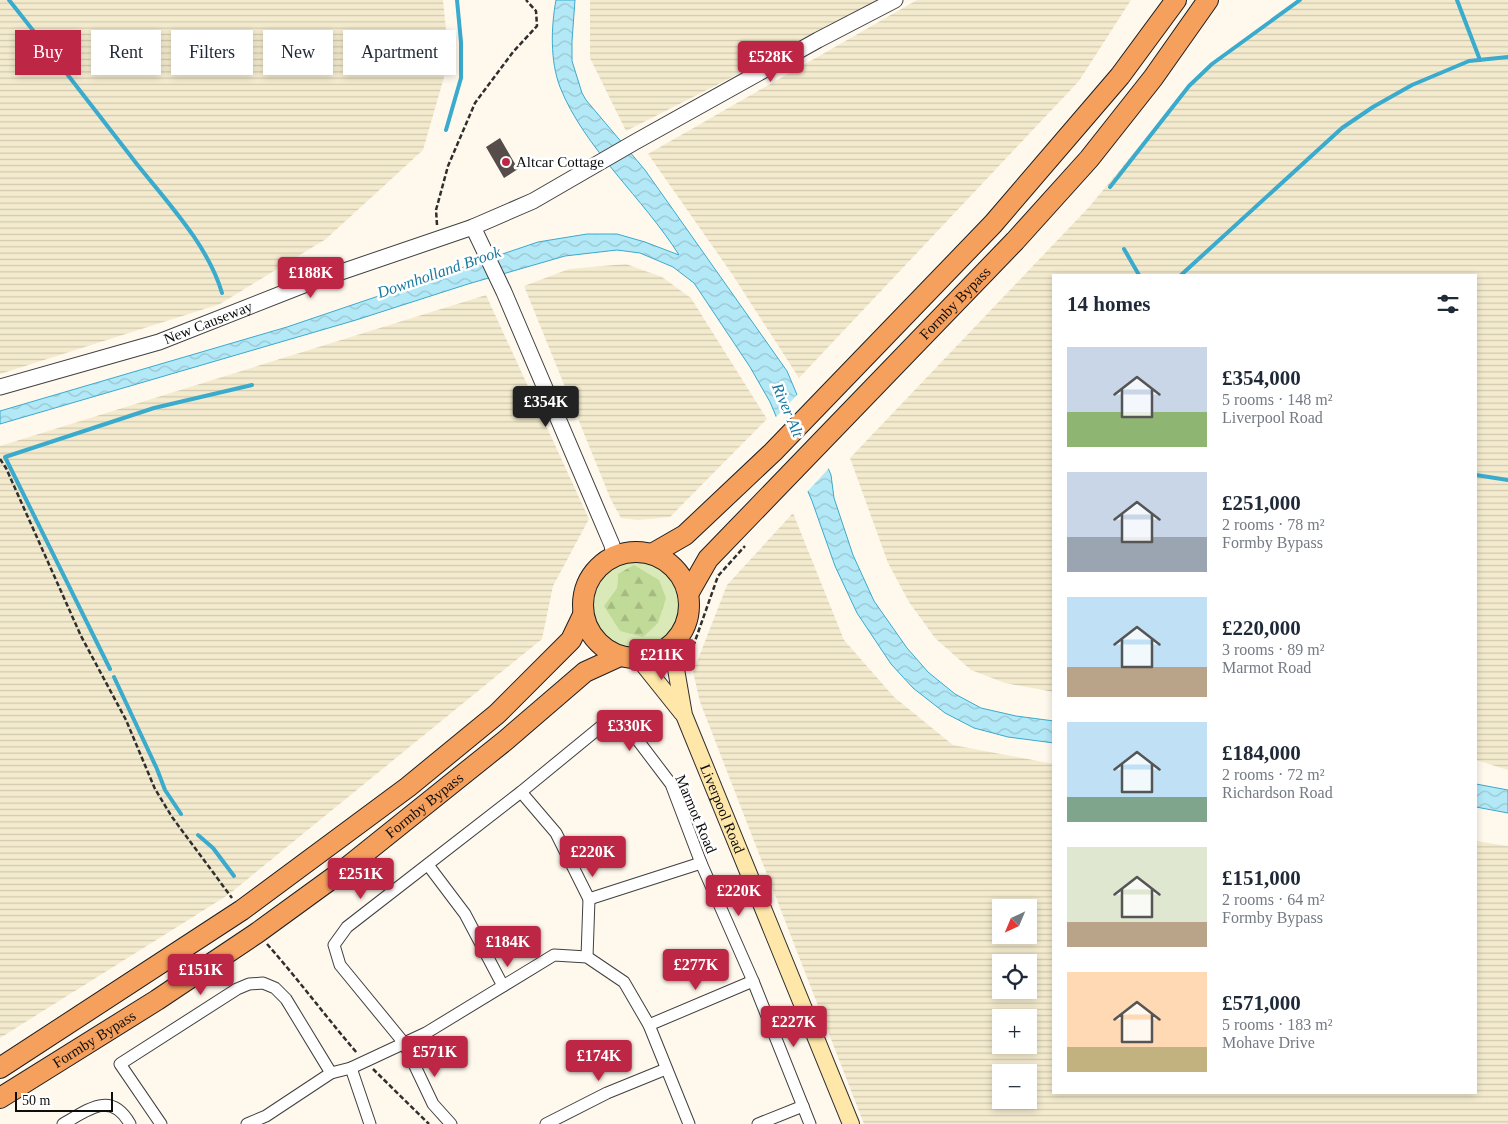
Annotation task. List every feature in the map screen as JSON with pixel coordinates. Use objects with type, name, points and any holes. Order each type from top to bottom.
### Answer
[{"type":"highway","name":"Formby Bypass","points":[[652,554],[685,535],[773,452],[993,224],[1120,76],[1176,0]]},
{"type":"highway","name":"Formby Bypass","points":[[688,594],[708,559],[1015,241],[1088,159],[1153,78],[1208,0]]},
{"type":"highway","points":[[639,551],[652,554],[664,560],[684,580],[688,594],[689,611],[684,628],[674,643],[663,651],[651,656],[629,657],[607,650],[596,640],[588,628],[583,615],[582,603],[588,580],[599,566],[614,556],[626,552],[639,551]]},
{"type":"highway","name":"Formby Bypass","points":[[0,1068],[242,910],[408,786],[497,714],[571,640],[583,615]]},
{"type":"highway","name":"Formby Bypass","points":[[0,1098],[157,1000],[257,933],[345,870],[506,740],[586,672],[629,657]]},
{"type":"main road","name":"Liverpool Road","points":[[674,643],[676,669],[684,715],[851,1124]]},
{"type":"main road","name":"Liverpool Road","points":[[629,657],[684,715]]},
{"type":"street","name":"New Causeway","points":[[0,387],[159,342],[309,283],[473,227],[533,202],[635,142],[818,40],[895,0]]},
{"type":"street","points":[[473,227],[504,292],[612,545],[614,556]]},
{"type":"street","name":"Marmot Road","points":[[404,1043],[340,965],[334,945],[347,927],[521,792],[604,724],[627,726],[670,784],[701,863],[753,981],[810,1124]]},
{"type":"street","points":[[521,792],[556,832],[589,899],[587,957]]},
{"type":"street","points":[[589,899],[701,863]]},
{"type":"street","points":[[428,865],[466,914],[503,986]]},
{"type":"street","points":[[247,1124],[267,1120],[331,1073],[351,1068],[426,1033],[554,955],[587,957],[624,982],[649,1025],[689,1124]]},
{"type":"street","points":[[649,1025],[753,981]]},
{"type":"street","points":[[161,1124],[120,1064],[237,989],[249,984],[262,983],[275,988],[286,999],[331,1073]]},
{"type":"street","points":[[404,1043],[433,1104],[451,1124]]},
{"type":"street","points":[[351,1068],[370,1124]]},
{"type":"street","points":[[546,1124],[607,1093],[666,1069]]},
{"type":"street","points":[[63,1124],[97,1105],[114,1106],[130,1124]]},
{"type":"street","points":[[758,1124],[803,1106]]},
{"type":"path","points":[[437,239],[436,210],[459,138],[475,103],[513,52],[537,26],[536,11],[526,0]]},
{"type":"path","points":[[0,459],[6,468],[81,636],[126,720],[155,789],[172,817],[234,899],[226,904]]},
{"type":"path","points":[[676,669],[694,644],[718,576],[751,539]]},
{"type":"path","points":[[257,933],[294,975],[320,1010],[365,1061],[429,1124]]},
{"type":"shaded area","points":[[0,0],[443,0],[446,30],[343,30],[343,75],[445,75],[423,150],[326,239],[220,304],[0,374]]},
{"type":"shaded area","points":[[590,0],[884,0],[626,131],[590,58]]},
{"type":"shaded area","points":[[917,0],[1131,0],[1079,81],[799,378],[732,274],[648,154]]},
{"type":"shaded area","points":[[1300,0],[1508,0],[1508,770],[1477,760],[1477,274],[1052,274],[1052,692],[1005,683],[971,670],[935,638],[909,602],[888,563],[850,458],[1089,207],[1189,86],[1212,64]]},
{"type":"shaded area","points":[[626,264],[662,277],[691,298],[767,419],[670,517],[638,520],[621,518],[611,500],[524,286],[569,269]]},
{"type":"shaded area","points":[[486,295],[589,519],[553,586],[542,639],[228,895],[0,1038],[0,446]]},
{"type":"shaded area","points":[[793,513],[844,640],[894,697],[953,745],[1052,764],[1052,1094],[1477,1094],[1477,841],[1508,846],[1508,1124],[864,1124],[700,702],[693,672],[727,585]]},
{"type":"green space","points":[[628,562],[648,564],[664,572],[674,584],[680,599],[679,615],[674,630],[662,641],[645,648],[626,648],[611,642],[600,631],[594,616],[593,600],[598,585],[610,572]],"holes":[[[618,574],[620,631],[605,605],[617,588]]]},
{"type":"green space","points":[[634,565],[659,580],[666,598],[658,623],[643,637],[620,631],[604,606],[617,588],[618,574]]},
{"type":"water","name":"River Alt","points":[[556,0],[575,0],[572,61],[586,100],[645,170],[787,371],[831,475],[834,498],[853,555],[874,601],[907,648],[928,672],[955,694],[981,708],[1016,716],[1052,721],[1052,743],[1008,737],[974,728],[945,713],[913,688],[891,664],[857,613],[835,566],[812,501],[770,402],[750,367],[694,283],[673,267],[640,253],[617,250],[565,256],[468,284],[356,320],[0,424],[0,411],[287,327],[538,242],[587,234],[617,234],[679,255],[665,234],[599,152],[571,109],[560,87],[554,66],[553,21]]},
{"type":"water","points":[[1477,784],[1508,790],[1508,813],[1477,807]]},
{"type":"pier","points":[[799,393],[830,467],[806,493],[774,419]]},
{"type":"building","name":"Altcar Cottage","points":[[500,138],[518,169],[504,178],[486,147]]},
{"type":"waterway","points":[[9,0],[197,241],[216,275],[222,293]]},
{"type":"waterway","points":[[446,130],[461,78],[461,42],[457,0]]},
{"type":"waterway","points":[[1110,187],[1189,86],[1212,64],[1300,0]]},
{"type":"waterway","points":[[1457,0],[1480,60]]},
{"type":"waterway","points":[[1182,274],[1342,128],[1373,107],[1412,85],[1469,61],[1508,57]]},
{"type":"waterway","points":[[1124,249],[1138,274]]},
{"type":"waterway","points":[[110,669],[5,457],[154,408],[252,385]]},
{"type":"waterway","points":[[1477,475],[1508,480]]},
{"type":"waterway","points":[[114,677],[165,790],[181,814]]},
{"type":"waterway","points":[[198,835],[213,848],[234,876]]},
{"type":"place","name":"Altcar Cottage","points":[[506,162]]},
{"type":"water label","name":"Downholland Brook","points":[[439,272]]}]
